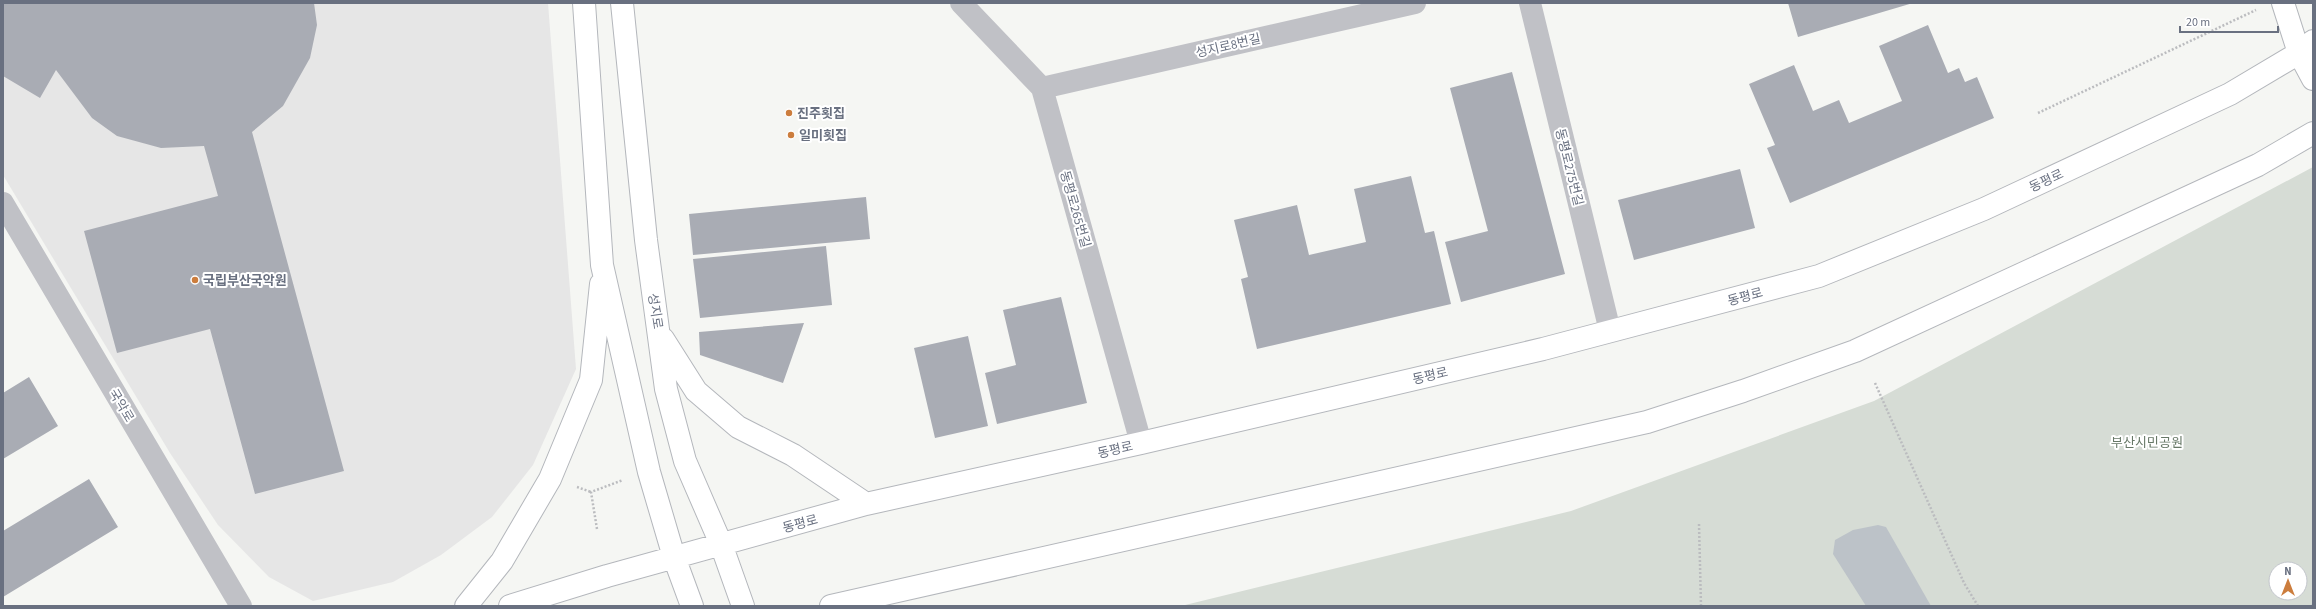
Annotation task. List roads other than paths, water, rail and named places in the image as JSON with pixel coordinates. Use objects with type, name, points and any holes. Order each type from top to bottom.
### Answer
[{"type":"main road","points":[[584,3],[602,264],[649,472],[674,557],[692,606]]},
{"type":"main road","name":"성지로","points":[[622,3],[646,240],[660,334],[666,389],[685,461],[721,544],[743,606]]},
{"type":"main road","points":[[2283,3],[2306,47],[2313,79]]},
{"type":"main road","name":"동평로","points":[[510,606],[674,557],[866,504],[1141,443],[1543,349],[1819,276],[1984,209],[2230,94],[2306,47]]},
{"type":"main road","points":[[831,606],[1569,440],[1647,422],[1691,408],[1855,351],[2258,165],[2313,133]]},
{"type":"main road","points":[[466,606],[502,561],[550,479],[591,380],[602,264]]},
{"type":"main road","points":[[660,334],[696,391],[738,427],[794,455],[866,504]]},
{"type":"street","name":"동평로265번길","points":[[961,3],[1042,88],[1141,443]]},
{"type":"street","name":"성지로8번길","points":[[1042,88],[1415,3]]},
{"type":"street","name":"동평로275번길","points":[[1530,3],[1610,331]]},
{"type":"street","name":"국악로","points":[[3,203],[242,606]]},
{"type":"place","name":"진주횟집","points":[[789,113]]},
{"type":"place","name":"일미횟집","points":[[791,135]]},
{"type":"place","name":"국립부산국악원","points":[[195,280]]},
{"type":"park label","name":"부산시민공원","points":[[2147,442]]}]
